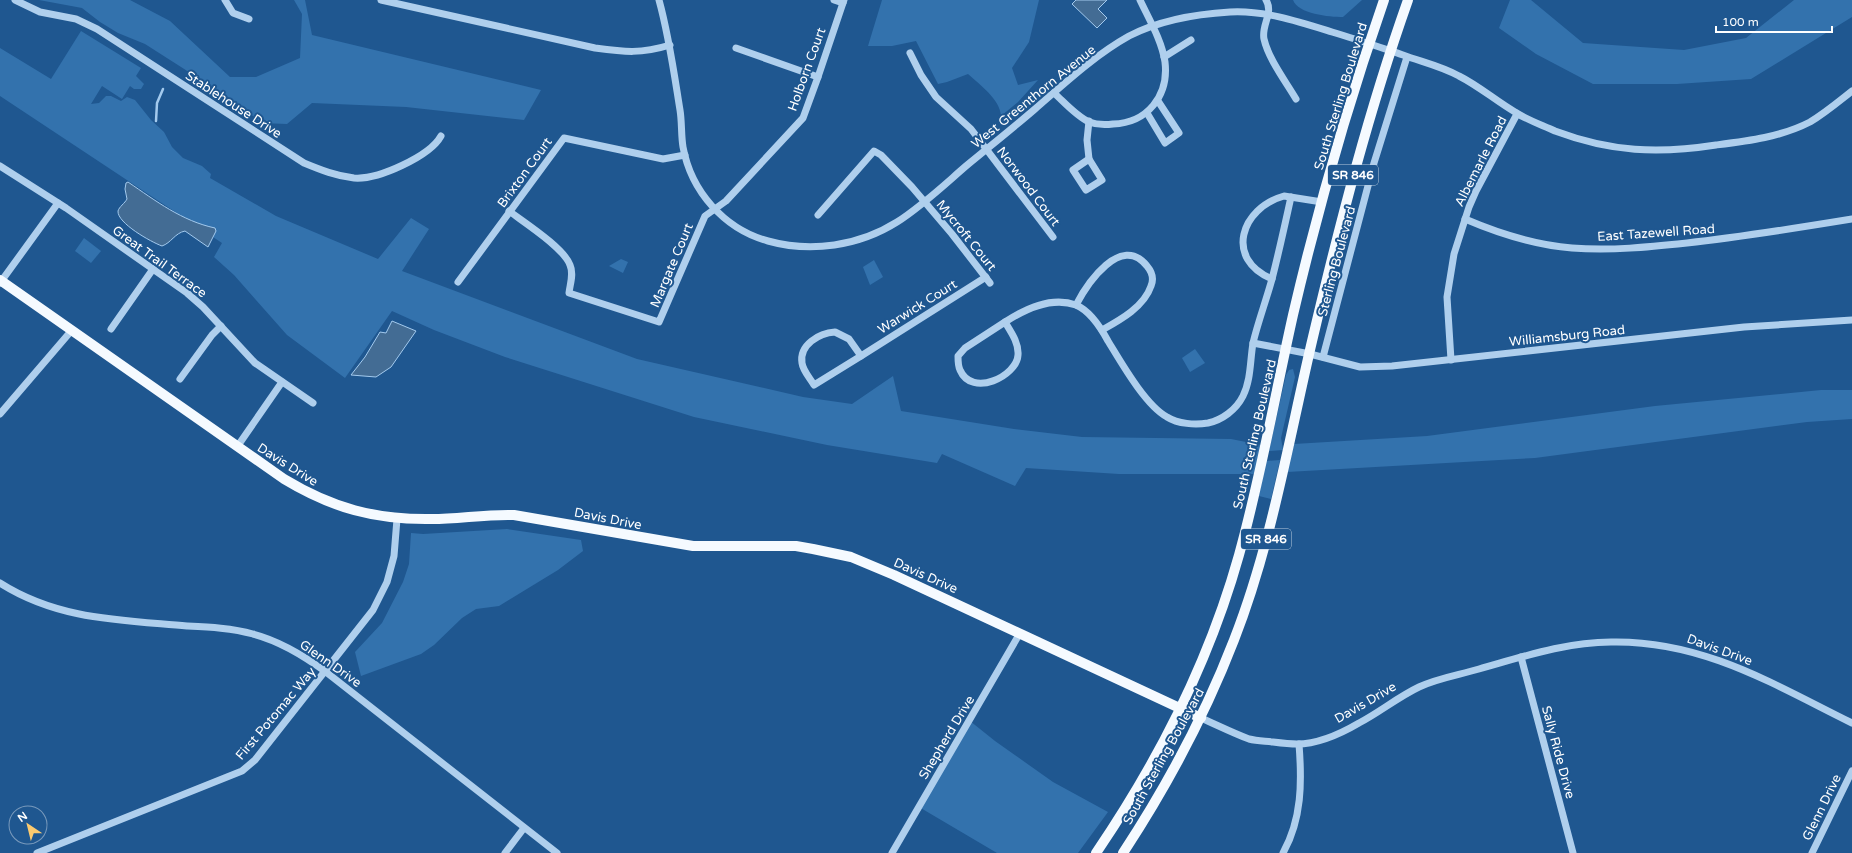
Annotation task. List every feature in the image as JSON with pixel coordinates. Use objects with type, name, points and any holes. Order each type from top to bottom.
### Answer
[{"type":"main road","name":"South Sterling Boulevard","points":[[1096,853],[1153,762],[1180,708],[1206,649],[1238,556],[1266,446],[1286,350],[1322,202],[1342,129],[1384,0]]},
{"type":"main road","name":"South Sterling Boulevard","points":[[1123,853],[1165,785],[1201,718],[1235,639],[1252,589],[1270,524],[1332,257],[1358,158],[1390,51],[1408,0]]},
{"type":"main road","name":"Davis Drive","points":[[0,282],[72,330],[284,480],[327,502],[351,510],[397,519],[514,515],[693,546],[778,546],[812,548],[851,558],[876,567],[1201,718]]},
{"type":"street","name":"Stablehouse Drive","points":[[15,0],[40,12],[76,19],[97,29],[298,159],[333,174],[356,178],[380,174],[408,162],[437,143],[441,136]]},
{"type":"street","points":[[225,0],[233,13],[249,19]]},
{"type":"street","points":[[381,0],[391,4],[626,53],[646,51],[670,45]]},
{"type":"street","name":"West Greenthorn Avenue","points":[[659,0],[670,45],[685,155],[699,188],[714,209],[736,228],[765,241],[795,247],[822,247],[844,244],[881,231],[896,223],[925,202],[1054,93],[1113,46],[1152,26],[1174,20],[1227,12],[1245,12],[1300,21],[1407,57],[1431,63],[1460,76],[1517,114],[1579,140],[1603,146],[1644,151],[1670,151],[1746,141],[1781,134],[1814,119],[1852,91]]},
{"type":"street","points":[[834,0],[843,1]]},
{"type":"street","points":[[1054,93],[1074,111],[1089,121],[1101,124],[1121,124],[1129,122],[1147,113],[1158,101],[1165,78],[1164,57],[1140,0]]},
{"type":"street","points":[[1266,0],[1269,8],[1264,28],[1264,40],[1296,99]]},
{"type":"street","name":"Holborn Court","points":[[714,209],[726,201],[802,118],[818,77],[843,1]]},
{"type":"street","points":[[1164,57],[1190,40]]},
{"type":"street","points":[[736,48],[818,77]]},
{"type":"street","name":"Norwood Court","points":[[910,53],[921,75],[936,97],[971,129],[1052,237]]},
{"type":"street","name":"Sterling Boulevard","points":[[1323,357],[1374,163],[1407,57]]},
{"type":"street","points":[[1147,113],[1165,143],[1179,133],[1158,101]]},
{"type":"street","name":"Albemarle Road","points":[[1451,360],[1446,309],[1454,254],[1476,191],[1517,114]]},
{"type":"street","points":[[1089,121],[1088,140],[1090,159]]},
{"type":"street","name":"Brixton Court","points":[[458,282],[564,138],[663,159],[685,155]]},
{"type":"street","name":"Mycroft Court","points":[[818,215],[874,151],[881,155],[925,202],[988,280]]},
{"type":"street","name":"Great Trail Terrace","points":[[0,166],[58,203],[187,294],[221,326],[255,363],[314,402]]},
{"type":"street","points":[[1272,279],[1259,273],[1247,259],[1243,248],[1243,234],[1251,218],[1263,206],[1284,196],[1322,202]]},
{"type":"street","points":[[1005,322],[1018,347],[1016,362],[1010,370],[995,380],[980,385],[969,382],[959,367],[958,356],[965,348],[1005,322],[1028,309],[1039,305],[1063,303],[1076,305],[1089,315],[1102,330],[1131,378],[1158,411],[1166,417],[1181,422],[1196,424],[1212,422],[1226,415],[1238,405],[1246,388],[1253,343],[1272,279],[1291,197]]},
{"type":"street","points":[[0,282],[58,203]]},
{"type":"street","name":"Margate Court","points":[[509,212],[561,251],[570,264],[572,275],[569,293],[659,322],[705,216],[714,209]]},
{"type":"street","name":"East Tazewell Road","points":[[1465,219],[1496,232],[1522,240],[1571,248],[1610,249],[1651,247],[1722,239],[1852,219]]},
{"type":"street","points":[[1076,305],[1093,278],[1103,267],[1116,259],[1122,256],[1131,256],[1146,264],[1152,276],[1152,285],[1148,293],[1133,310],[1102,330]]},
{"type":"street","points":[[111,329],[153,269]]},
{"type":"street","name":"Warwick Court","points":[[860,356],[845,336],[835,332],[827,332],[815,338],[807,345],[802,355],[802,362],[804,370],[814,385],[988,280]]},
{"type":"street","name":"Williamsburg Road","points":[[1253,343],[1310,354],[1360,367],[1420,364],[1744,327],[1852,320]]},
{"type":"street","points":[[180,379],[212,335],[221,326]]},
{"type":"street","points":[[0,414],[72,330]]},
{"type":"street","points":[[237,447],[282,382]]},
{"type":"street","name":"First Potomac Way","points":[[37,853],[242,771],[255,760],[326,672],[373,610],[387,582],[394,556],[397,519]]},
{"type":"street","name":"Glenn Drive","points":[[0,583],[43,604],[80,616],[228,629],[253,634],[279,643],[303,655],[326,672],[557,853]]},
{"type":"street","name":"Shepherd Drive","points":[[892,853],[1020,633]]},
{"type":"street","name":"Davis Drive","points":[[1201,718],[1250,739],[1299,744],[1333,735],[1358,724],[1420,686],[1521,657],[1572,645],[1611,642],[1648,643],[1685,649],[1732,665],[1852,723]]},
{"type":"street","name":"Sally Ride Drive","points":[[1521,657],[1573,853]]},
{"type":"street","points":[[1282,853],[1293,829],[1300,800],[1301,776],[1299,744]]},
{"type":"street","name":"Glenn Drive","points":[[1812,853],[1852,771]]},
{"type":"street","points":[[505,853],[524,828]]},
{"type":"shaded area","points":[[39,0],[130,0],[170,21],[230,77],[256,77],[300,58],[302,14],[294,0],[305,0],[312,35],[541,90],[524,120],[406,107],[312,103],[287,124],[262,123],[228,97],[145,44],[118,33],[100,22],[82,8]]},
{"type":"shaded area","points":[[882,0],[1039,0],[1029,42],[1012,68],[1018,85],[1038,80],[1018,102],[1001,116],[1000,110],[993,98],[968,74],[938,84],[916,41],[892,46],[868,46]]},
{"type":"shaded area","points":[[1076,0],[1107,0],[1098,9],[1107,18],[1097,28],[1072,4]]},
{"type":"shaded area","points":[[1293,0],[1362,0],[1343,17],[1307,12],[1296,5]]},
{"type":"shaded area","points":[[1510,0],[1531,0],[1583,43],[1684,50],[1746,38],[1794,0],[1852,0],[1852,17],[1751,79],[1677,84],[1593,84],[1536,54],[1499,28]]},
{"type":"shaded area","points":[[81,31],[141,68],[136,76],[144,84],[141,89],[134,89],[130,86],[122,99],[102,86],[91,104],[99,103],[106,96],[111,96],[121,101],[127,97],[135,100],[151,120],[164,132],[172,147],[183,158],[202,166],[211,174],[210,178],[276,216],[378,259],[411,218],[429,229],[402,271],[637,359],[803,397],[852,404],[893,376],[901,411],[1014,429],[1082,437],[1231,439],[1266,446],[1259,474],[1119,474],[1026,468],[1015,486],[942,454],[937,463],[827,445],[694,417],[505,357],[434,330],[392,311],[345,378],[287,335],[234,275],[214,257],[222,243],[0,96],[0,48],[51,79]]},
{"type":"shaded area","points":[[128,182],[170,210],[191,221],[215,228],[216,231],[208,247],[185,231],[178,234],[162,246],[150,241],[136,232],[123,221],[119,216],[118,211],[127,199],[125,189],[126,183]]},
{"type":"shaded area","points":[[84,238],[101,251],[91,263],[75,251]]},
{"type":"shaded area","points":[[621,259],[628,262],[623,273],[609,266]]},
{"type":"shaded area","points":[[874,260],[883,277],[870,285],[863,267]]},
{"type":"shaded area","points":[[392,321],[416,331],[391,367],[376,377],[351,375],[365,357],[380,332],[386,333]]},
{"type":"shaded area","points":[[1195,349],[1205,363],[1190,372],[1182,358]]},
{"type":"shaded area","points":[[1293,369],[1295,377],[1281,438],[1283,450],[1269,451],[1286,375],[1289,370]]},
{"type":"shaded area","points":[[1821,390],[1852,390],[1852,419],[1807,422],[1535,458],[1287,472],[1294,444],[1427,436],[1655,406]]},
{"type":"shaded area","points":[[1280,460],[1271,499],[1259,496],[1266,461]]},
{"type":"shaded area","points":[[507,529],[581,540],[583,551],[558,570],[499,606],[476,609],[462,618],[434,645],[421,654],[361,676],[355,652],[382,623],[403,582],[409,564],[411,533],[423,534]]},
{"type":"shaded area","points":[[970,721],[995,741],[1053,782],[1108,812],[1078,853],[997,853],[919,807]]},
{"type":"waterway","points":[[156,121],[157,103],[163,89]]}]
